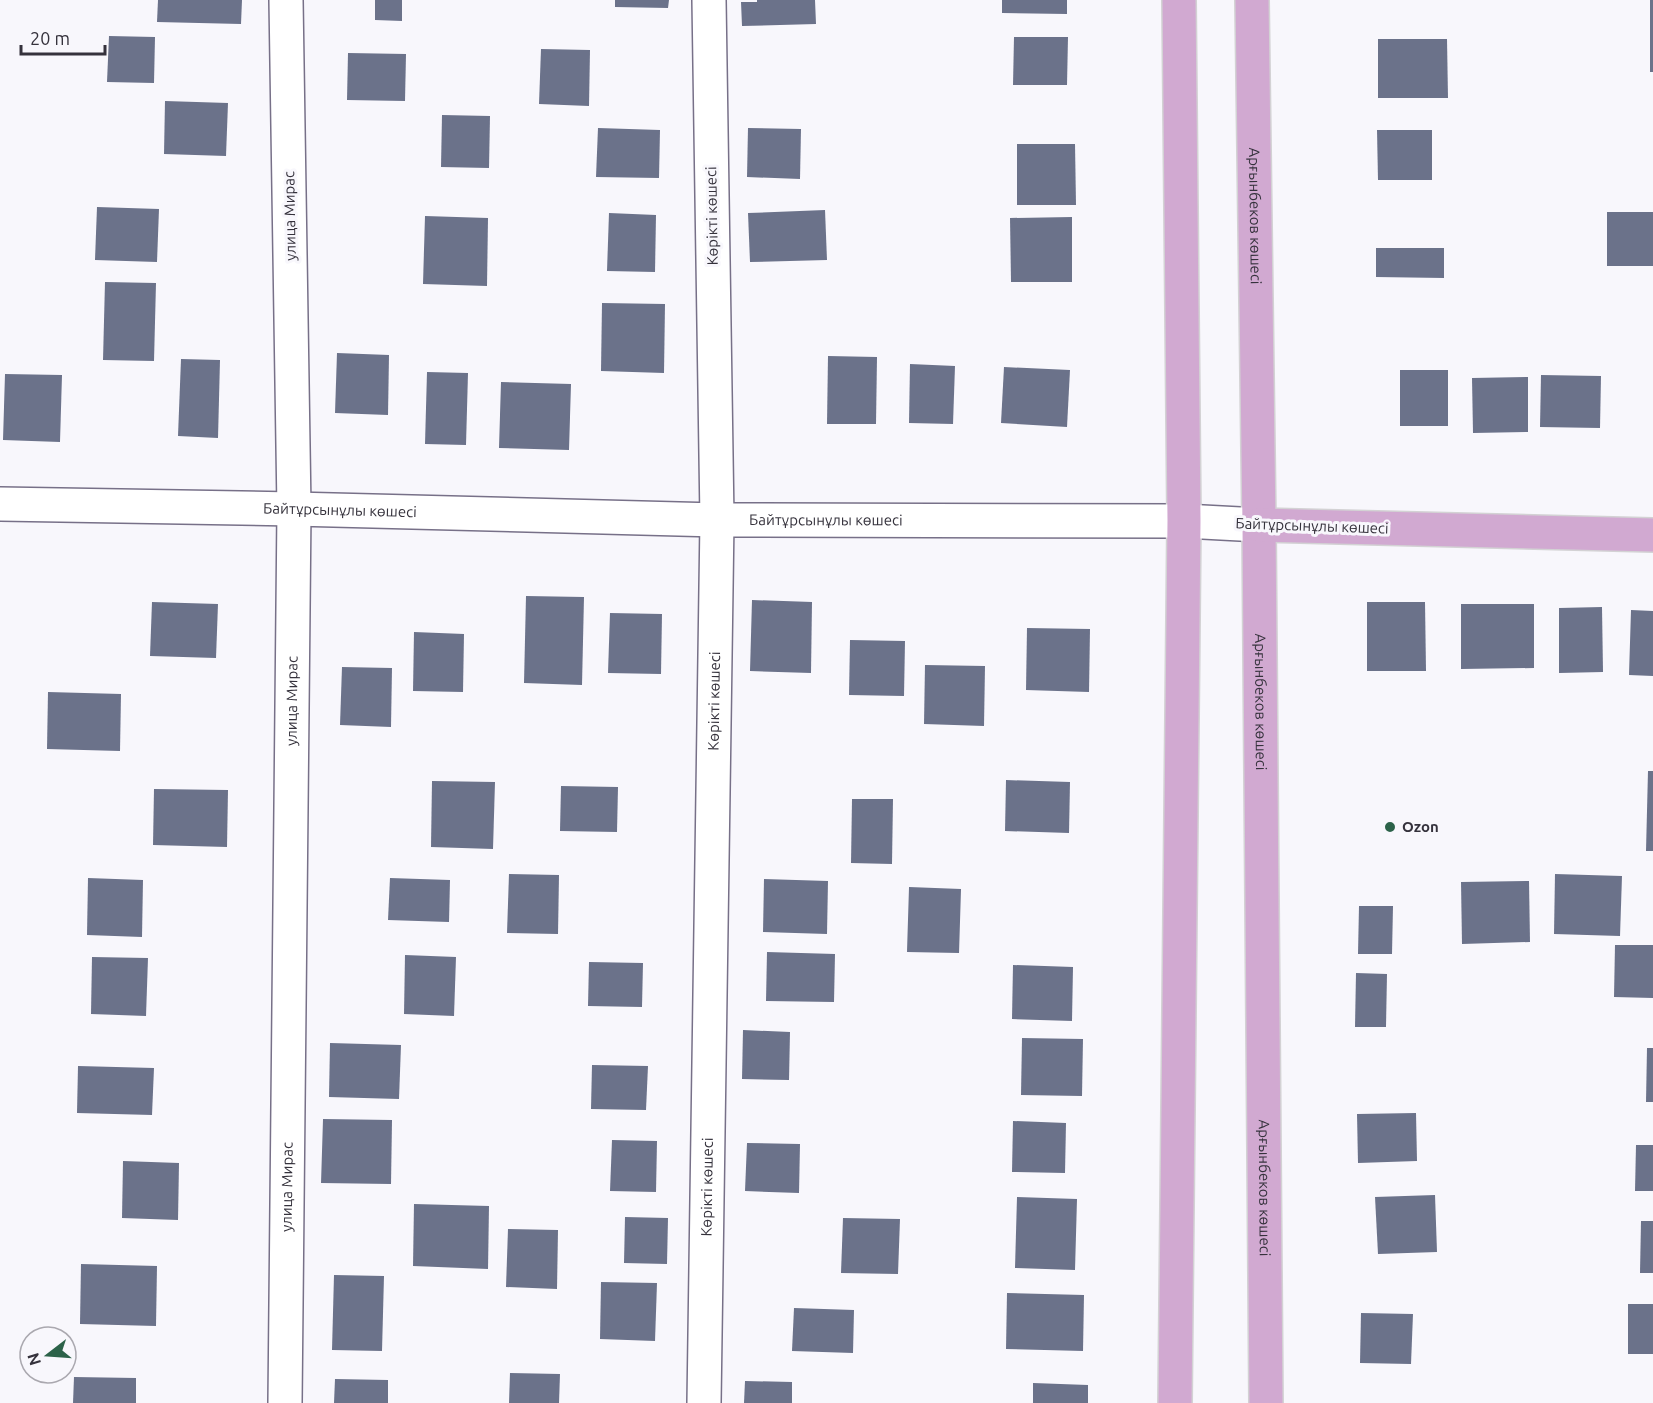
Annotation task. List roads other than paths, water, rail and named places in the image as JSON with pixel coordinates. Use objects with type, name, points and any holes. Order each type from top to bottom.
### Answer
[{"type":"main road","points":[[1175,1403],[1184,521],[1179,0]]},
{"type":"main road","name":"Арғынбеков көшесі","points":[[1252,0],[1266,1403]]},
{"type":"main road","name":"Байтұрсынұлы көшесі","points":[[1259,525],[1653,535]]},
{"type":"street","name":"улица Мирас","points":[[285,1403],[294,509],[286,0]]},
{"type":"street","name":"Көрікті көшесі","points":[[704,1403],[717,520],[709,0]]},
{"type":"street","name":"Байтұрсынұлы көшесі","points":[[0,504],[717,520],[1184,521],[1259,525]]},
{"type":"place","name":"Ozon","points":[[1390,827]]}]
